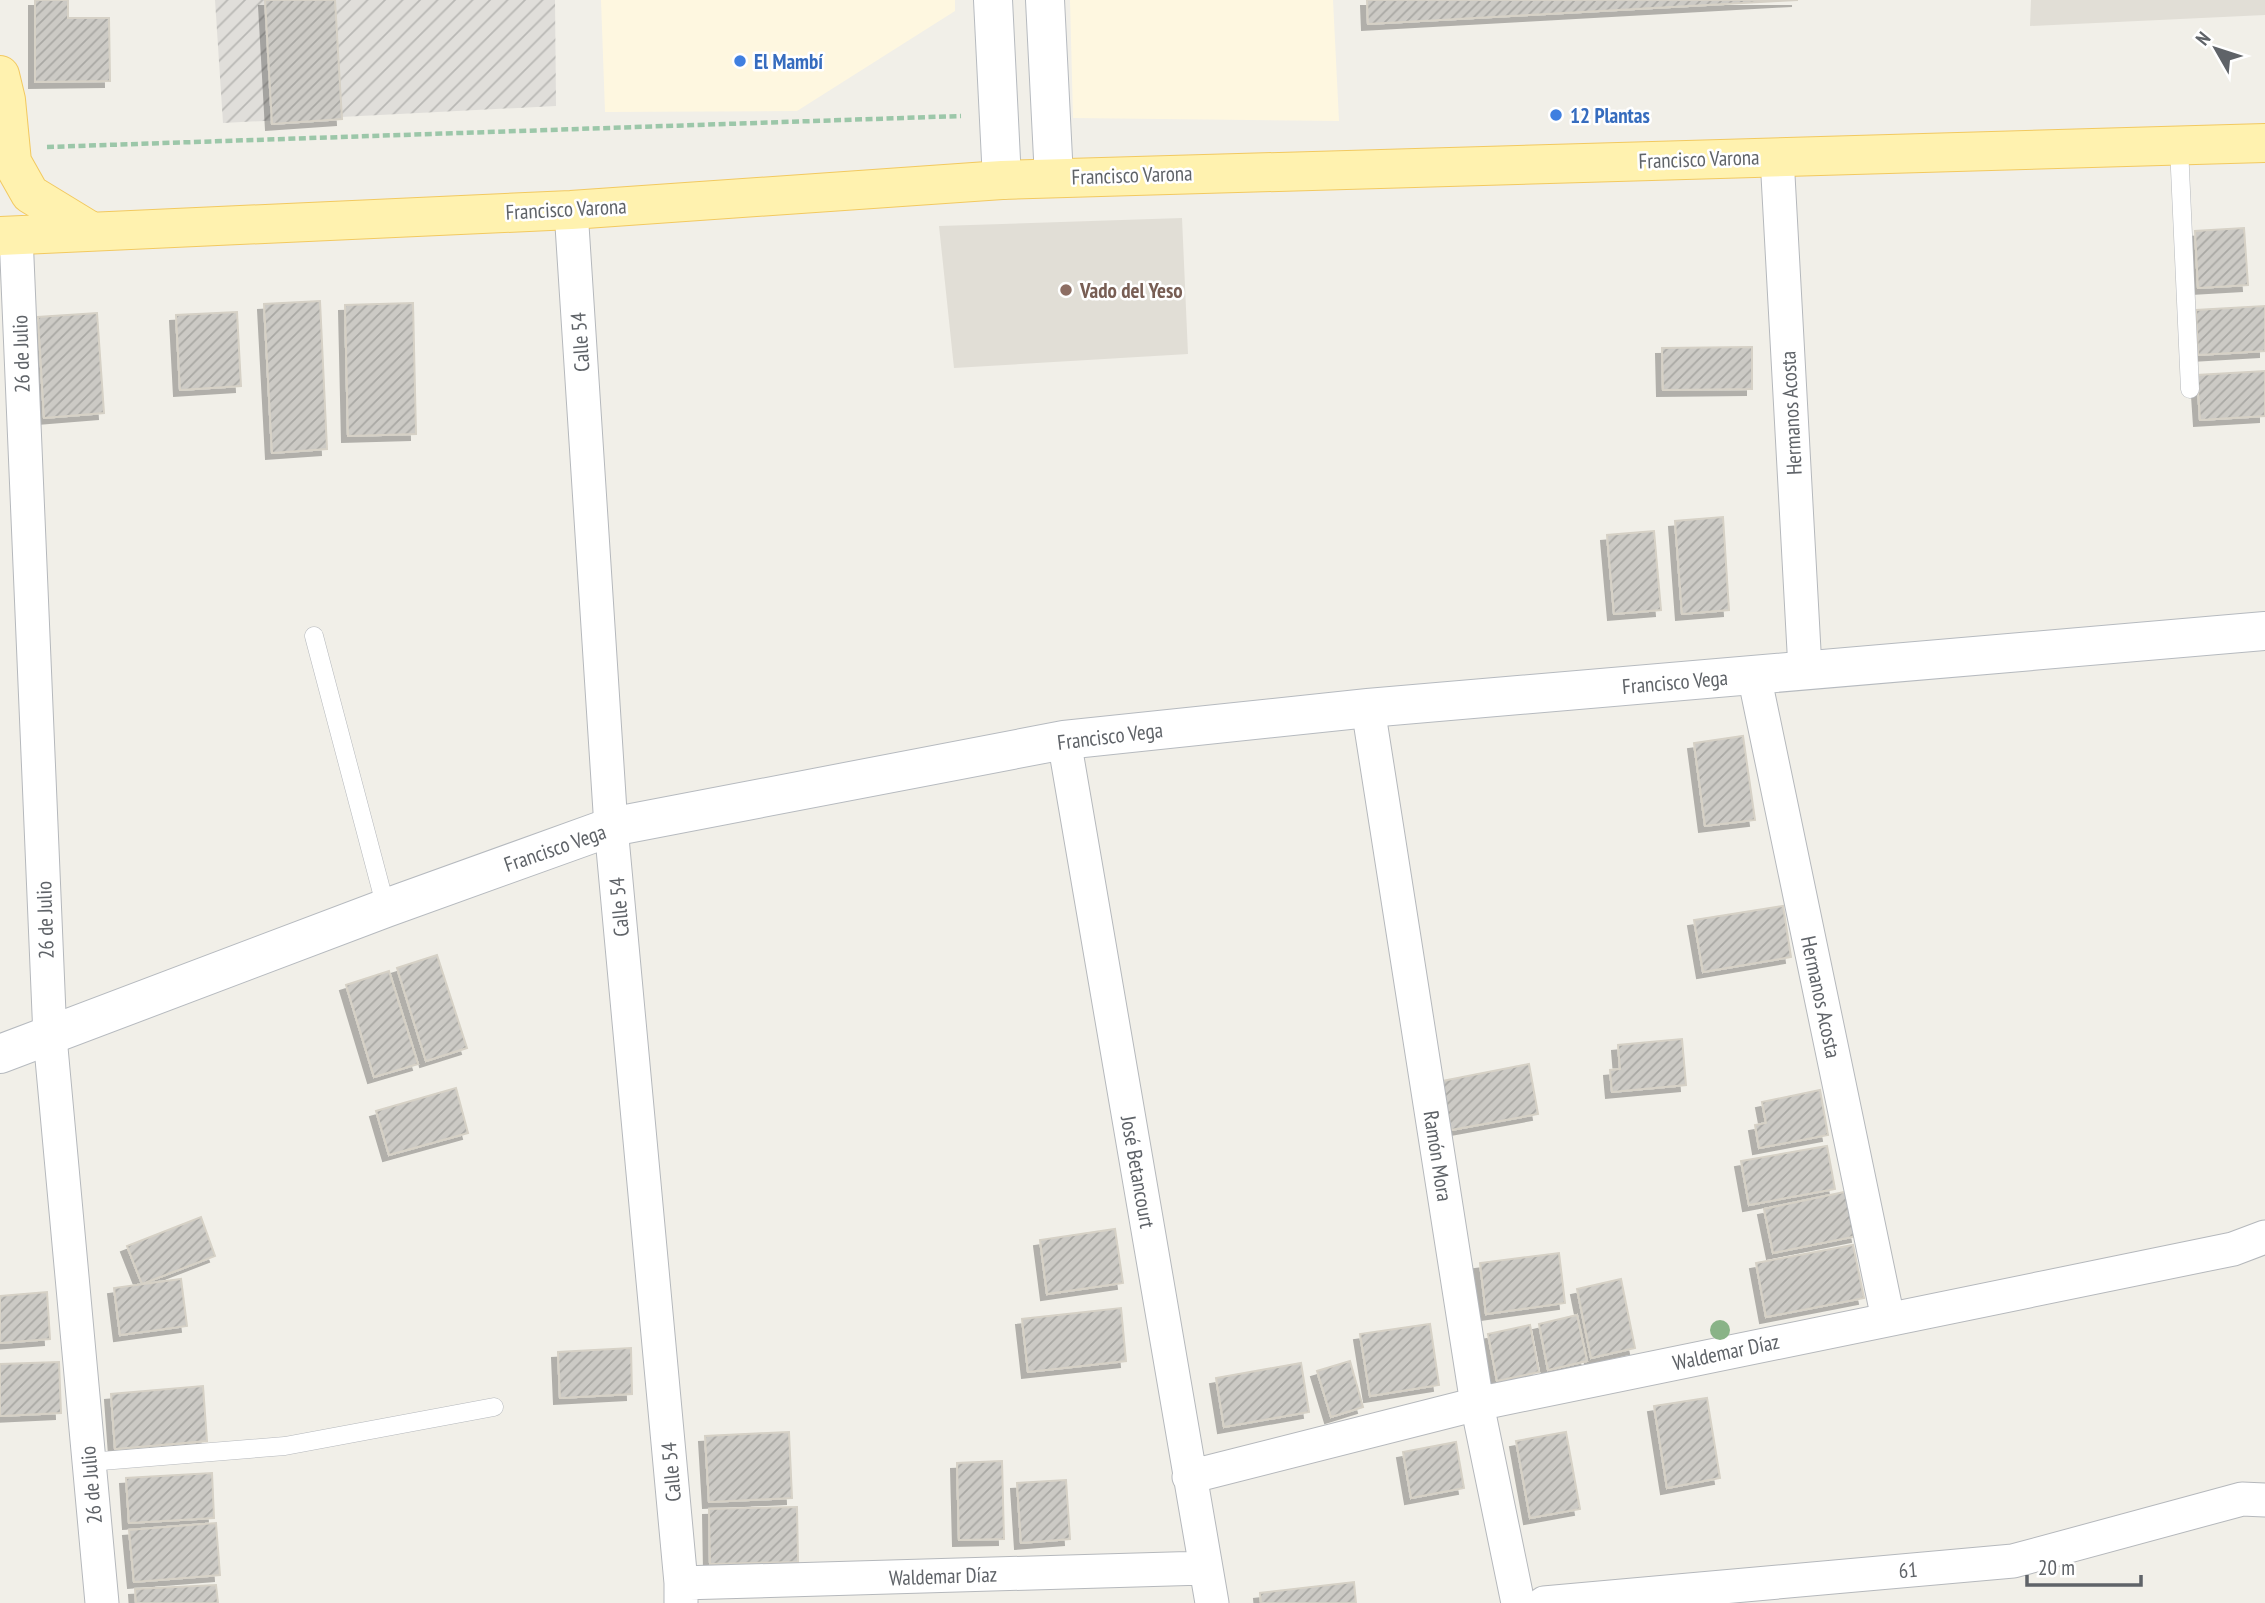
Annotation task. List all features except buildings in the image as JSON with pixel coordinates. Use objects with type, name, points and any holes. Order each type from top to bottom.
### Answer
[{"type":"main road","points":[[0,75],[6,100],[8,165],[30,194],[89,230]]},
{"type":"main road","name":"Francisco Varona","points":[[8,236],[89,230],[571,210],[1002,180],[2265,143]]},
{"type":"street","points":[[993,0],[1002,180]]},
{"type":"street","points":[[1045,0],[1054,178]]},
{"type":"street","name":"Hermanos Acosta","points":[[1777,157],[1805,670]]},
{"type":"street","name":"Calle 54","points":[[571,210],[611,827],[681,1593]]},
{"type":"street","name":"26 de Julio","points":[[8,236],[50,1037],[102,1603]]},
{"type":"street","name":"Francisco Vega","points":[[0,1054],[386,908],[611,827],[1064,740],[1368,708],[2265,631]]},
{"type":"street","name":"Hermanos Acosta","points":[[1754,675],[1888,1319]]},
{"type":"street","name":"Ramón Mora","points":[[1368,708],[1477,1404],[1518,1603]]},
{"type":"street","name":"José Betancourt","points":[[1064,740],[1212,1603]]},
{"type":"street","name":"Waldemar Díaz","points":[[1189,1477],[1477,1404],[2233,1249],[2265,1237]]},
{"type":"street","name":"61","points":[[1544,1603],[2013,1561],[2242,1499],[2265,1500]]},
{"type":"street","name":"Waldemar Díaz","points":[[681,1593],[1205,1568]]},
{"type":"lane","points":[[2179,147],[2190,388]]},
{"type":"lane","points":[[314,636],[386,908]]},
{"type":"lane","points":[[89,1462],[285,1446],[494,1407]]},
{"type":"path","points":[[8,165],[999,115]]},
{"type":"shaded area","points":[[215,0],[555,0],[556,106],[223,123]]},
{"type":"shaded area","name":"El Mambí","points":[[601,0],[955,0],[955,11],[797,111],[605,112]]},
{"type":"shaded area","points":[[1070,0],[1333,0],[1339,121],[1073,118]]},
{"type":"shaded area","points":[[2031,0],[2265,0],[2265,15],[2030,26]]},
{"type":"shaded area","name":"Vado del Yeso","points":[[1182,218],[1188,354],[954,368],[939,226]]},
{"type":"place","name":"El Mambí","points":[[740,61]]},
{"type":"place","name":"12 Plantas","points":[[1556,115]]},
{"type":"place","name":"Vado del Yeso","points":[[1066,290]]}]
